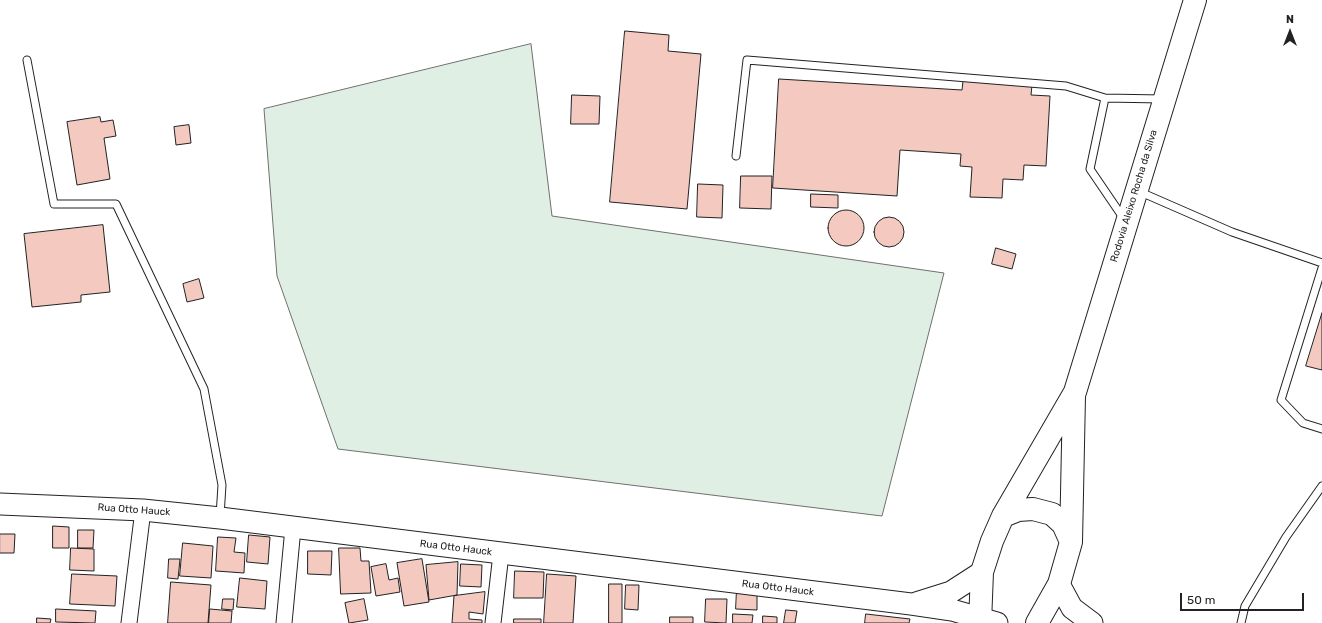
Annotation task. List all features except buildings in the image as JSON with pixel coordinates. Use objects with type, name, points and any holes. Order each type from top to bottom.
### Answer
[{"type":"main road","name":"Rodovia Aleixo Rocha da Silva","points":[[986,621],[982,572],[992,541],[1003,516],[1075,392],[1195,0]]},
{"type":"main road","name":"Rodovia Aleixo Rocha da Silva","points":[[1037,623],[1059,584],[1071,542],[1075,392]]},
{"type":"main road","points":[[1003,516],[1018,510],[1033,509],[1052,514],[1063,524],[1071,542]]},
{"type":"street","name":"Rua Otto Hauck","points":[[0,504],[143,510],[220,518],[911,604],[952,610],[986,621]]},
{"type":"street","points":[[129,623],[143,510]]},
{"type":"street","points":[[284,623],[293,528]]},
{"type":"street","points":[[493,623],[501,554]]},
{"type":"street","points":[[911,604],[951,592],[982,572]]},
{"type":"street","points":[[1059,584],[1072,608],[1092,623]]},
{"type":"lane","points":[[27,60],[54,204],[116,204],[204,389],[222,485],[220,518]]},
{"type":"lane","points":[[736,156],[746,60],[1066,86],[1105,98],[1164,99]]},
{"type":"lane","points":[[1105,98],[1090,169],[1126,223]]},
{"type":"lane","points":[[1136,190],[1232,232],[1322,263]]},
{"type":"lane","points":[[1322,268],[1281,400],[1303,423],[1322,429]]},
{"type":"lane","points":[[1241,623],[1246,606],[1282,544],[1322,486]]},
{"type":"green space","points":[[531,44],[552,216],[944,273],[882,516],[338,449],[277,276],[264,109]]}]
